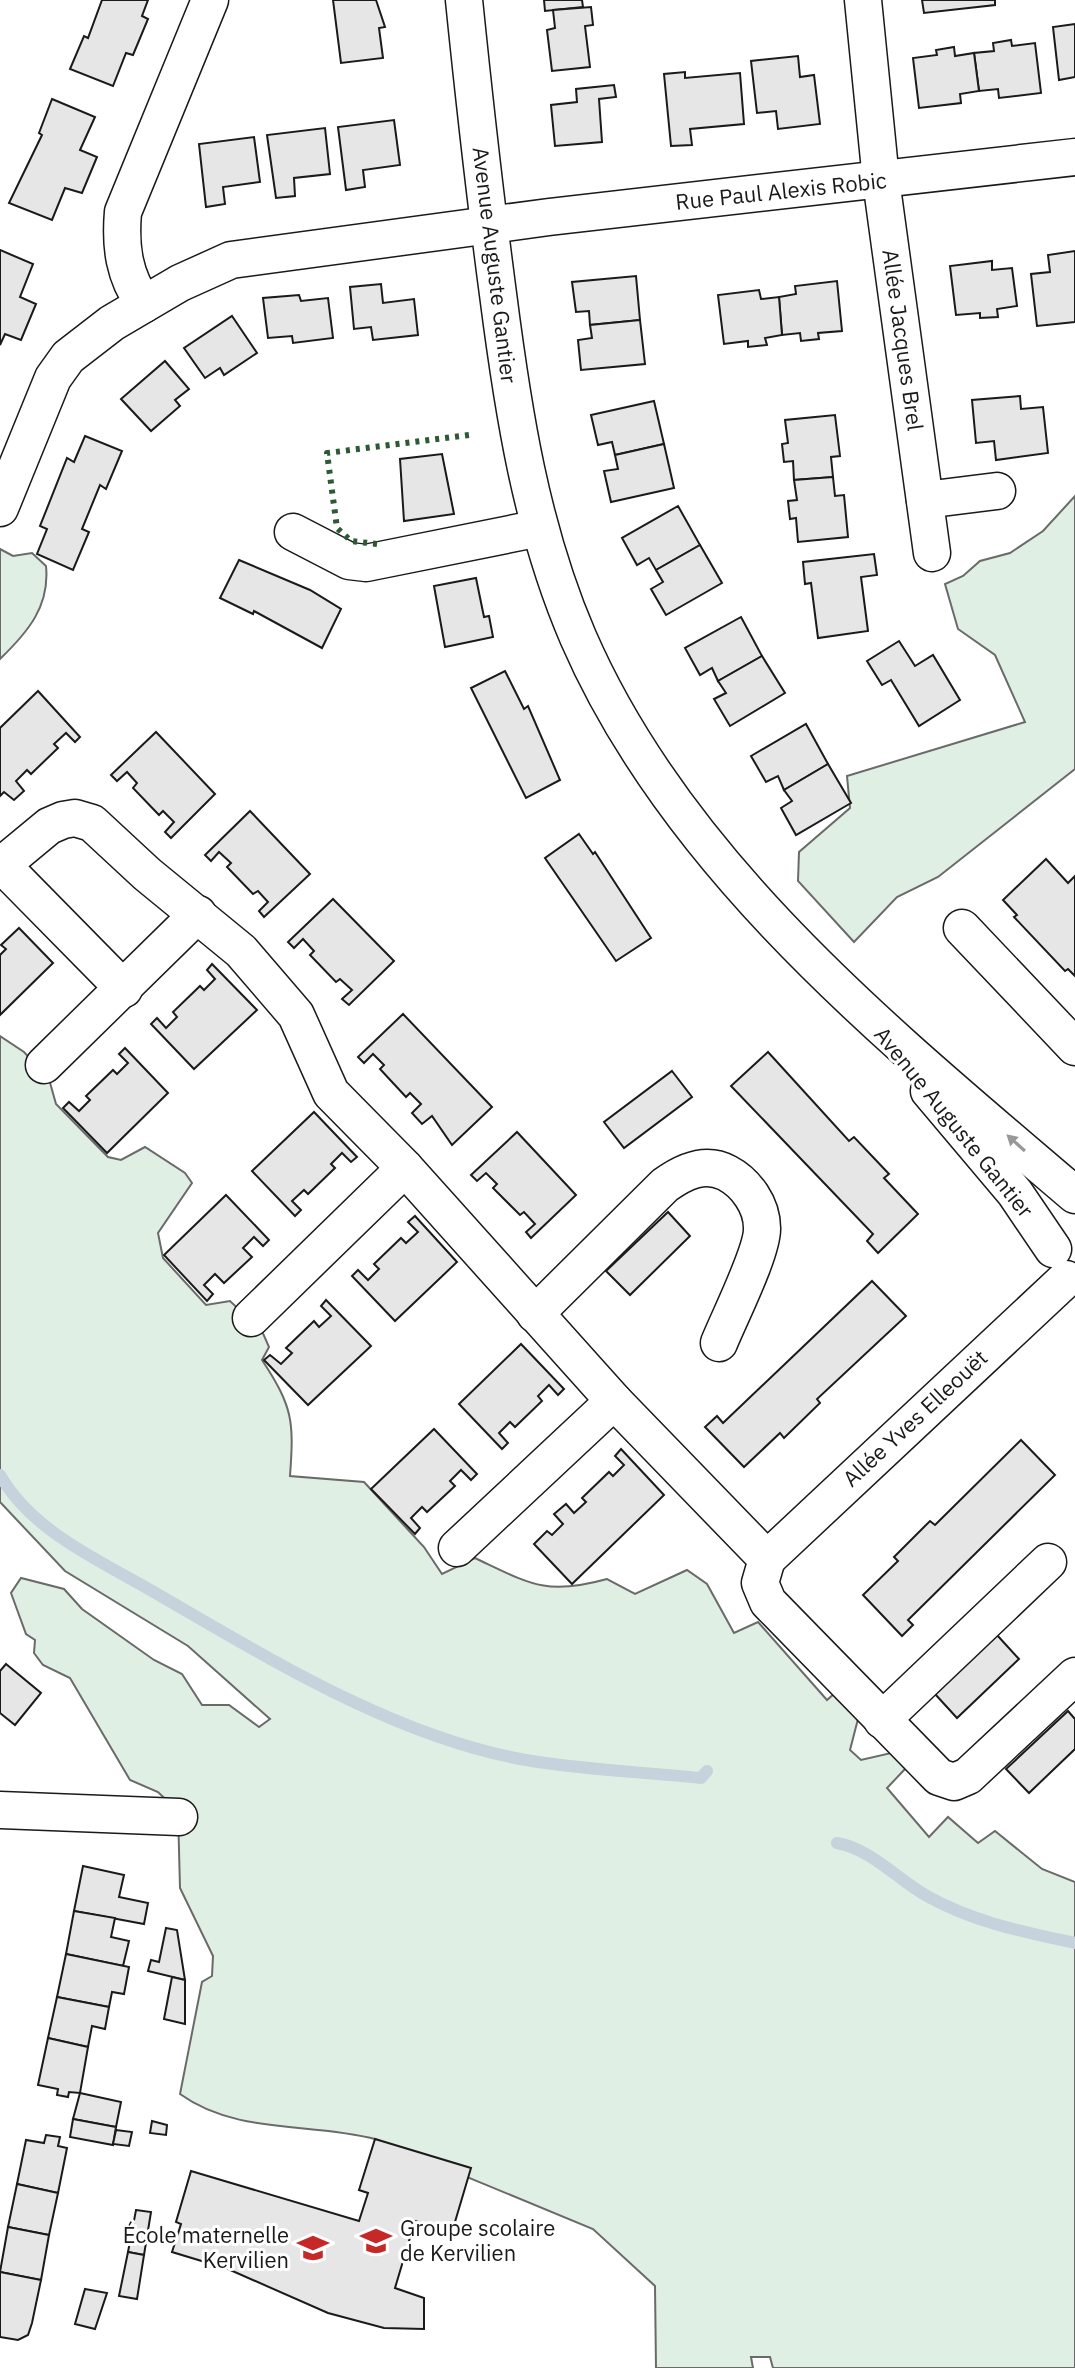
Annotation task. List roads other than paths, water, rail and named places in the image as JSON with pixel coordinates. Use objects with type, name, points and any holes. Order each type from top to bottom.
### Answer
[{"type":"street","points":[[144,304],[128,281],[123,212],[210,0]]},
{"type":"street","name":"Avenue Auguste Gantier","points":[[464,0],[487,227],[528,482],[564,602],[597,679],[668,797],[727,872],[852,997],[1075,1195]]},
{"type":"street","name":"Allée Jacques Brel","points":[[863,0],[881,180],[932,553]]},
{"type":"street","name":"Rue Paul Alexis Robic","points":[[0,508],[53,378],[79,346],[180,283],[231,260],[1075,157]]},
{"type":"street","points":[[925,500],[997,491]]},
{"type":"street","points":[[293,532],[349,561],[366,563],[540,528]]},
{"type":"street","points":[[124,989],[1,866],[49,826],[75,818],[92,823],[147,874],[241,951],[296,1015],[331,1093],[405,1168],[614,1401],[767,1559],[760,1583],[768,1602],[939,1777],[954,1782],[968,1776],[1075,1676]]},
{"type":"street","points":[[44,1065],[198,914]]},
{"type":"street","points":[[962,928],[1075,1047]]},
{"type":"street","name":"Avenue Auguste Gantier","points":[[852,997],[1015,1193],[1065,1272]]},
{"type":"street","points":[[251,1318],[405,1168]]},
{"type":"street","points":[[535,1314],[665,1185],[683,1172],[711,1168],[723,1170],[746,1187],[759,1212],[762,1228],[719,1343]]},
{"type":"street","name":"Allée Yves Elleouët","points":[[767,1559],[1065,1272],[1060,1229],[1075,1216]]},
{"type":"street","points":[[457,1548],[614,1401]]},
{"type":"street","points":[[882,1720],[1048,1562]]},
{"type":"street","points":[[0,1810],[179,1817]]},
{"type":"waterway","points":[[0,1475],[13,1495],[67,1542],[286,1667],[380,1714],[477,1749],[526,1760],[701,1778],[707,1771]]},
{"type":"waterway","points":[[837,1843],[861,1851],[927,1896],[962,1913],[1075,1943]]},
{"type":"place","name":"Groupe scolaire de Kervilien","points":[[376,2241]]},
{"type":"place","name":"École maternelle Kervilien","points":[[313,2248]]}]
